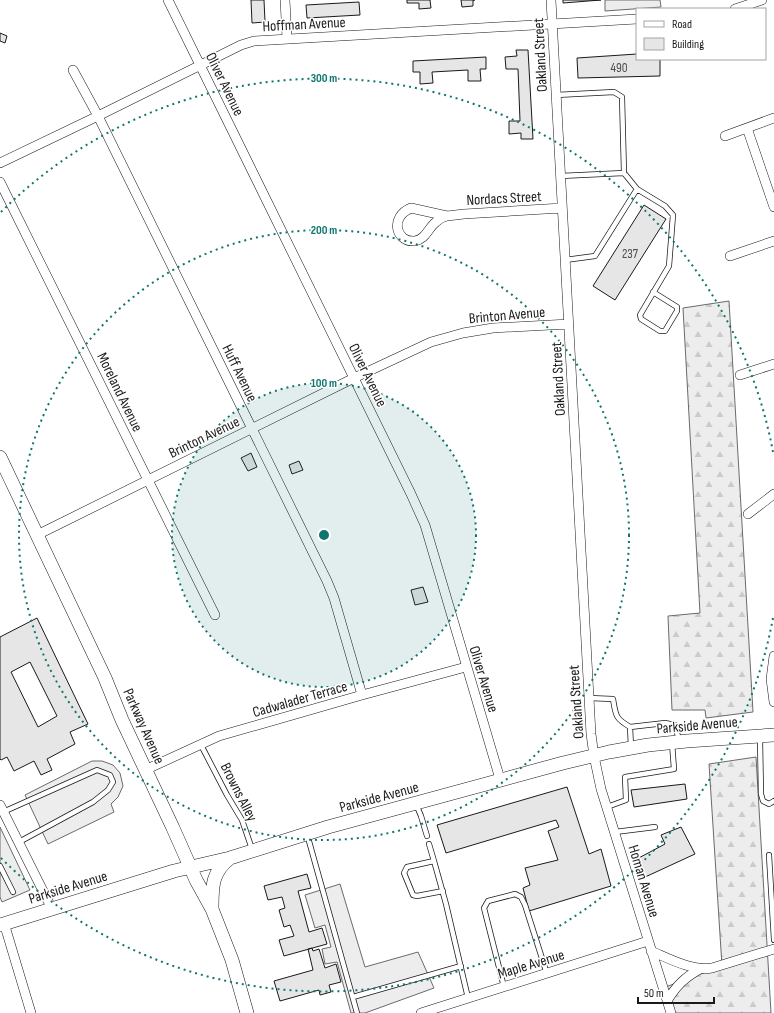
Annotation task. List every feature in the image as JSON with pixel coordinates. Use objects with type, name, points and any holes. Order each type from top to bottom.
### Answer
[{"type":"main road","name":"Parkway Avenue","points":[[1,462],[105,678],[145,770],[196,880],[212,910],[232,960],[247,1013]]},
{"type":"main road","name":"Parkside Avenue","points":[[2,924],[190,866],[230,858],[307,834],[500,779],[631,748],[676,742],[774,735]]},
{"type":"main road","points":[[212,910],[213,881],[222,864],[230,858]]},
{"type":"street","name":"Oliver Avenue","points":[[168,0],[425,525],[500,779]]},
{"type":"street","points":[[285,0],[287,38]]},
{"type":"street","name":"Oakland Street","points":[[551,0],[589,698],[594,756]]},
{"type":"street","points":[[738,8],[762,0]]},
{"type":"street","name":"Hoffman Avenue","points":[[0,163],[241,45],[254,41],[636,19]]},
{"type":"street","name":"Huff Avenue","points":[[73,70],[98,116],[327,581],[334,598],[362,695]]},
{"type":"street","points":[[725,136],[774,118]]},
{"type":"street","points":[[747,128],[774,207]]},
{"type":"street","name":"Moreland Avenue","points":[[0,182],[215,615]]},
{"type":"street","name":"Nordacs Street","points":[[447,216],[436,222],[430,227],[424,237],[417,240],[410,241],[403,238],[397,228],[399,216],[404,211],[411,208],[447,216],[562,208]]},
{"type":"street","points":[[730,256],[774,241]]},
{"type":"street","name":"Brinton Avenue","points":[[37,535],[354,378],[431,342],[463,333],[493,328],[569,324]]},
{"type":"street","points":[[740,376],[774,364]]},
{"type":"street","points":[[748,514],[774,494]]},
{"type":"street","points":[[774,656],[771,679],[774,702]]},
{"type":"street","name":"Cadwalader Terrace","points":[[145,770],[219,736],[466,667]]},
{"type":"street","name":"Homan Avenue","points":[[594,756],[601,789],[671,1013]]},
{"type":"street","points":[[1,810],[19,842],[52,909]]},
{"type":"street","points":[[2,924],[32,1013]]},
{"type":"street","name":"Maple Avenue","points":[[422,1013],[648,941]]},
{"type":"street","points":[[668,1001],[679,984],[689,975],[700,969],[712,968],[774,949]]},
{"type":"street","points":[[651,951],[700,969]]},
{"type":"lane","points":[[556,95],[614,92],[622,98],[624,173],[637,188],[665,206],[673,215],[669,266],[653,292],[640,315],[640,319],[660,331],[664,331],[677,311],[677,307],[653,292]]},
{"type":"lane","points":[[560,176],[624,173]]},
{"type":"lane","points":[[565,260],[594,256],[637,188]]},
{"type":"lane","points":[[589,698],[613,700],[616,716],[630,727],[665,723],[675,725],[676,742],[674,769],[625,777],[626,800],[607,807]]},
{"type":"lane","points":[[630,727],[631,748]]},
{"type":"lane","points":[[760,736],[760,794],[763,801],[769,804],[774,801]]},
{"type":"lane","name":"Browns Alley","points":[[200,745],[242,820],[253,851]]},
{"type":"lane","points":[[1,810],[97,770],[110,775],[113,782],[108,790],[93,802],[19,842]]},
{"type":"lane","points":[[416,803],[427,836]]},
{"type":"lane","points":[[615,832],[655,827]]},
{"type":"lane","points":[[307,834],[357,1013]]},
{"type":"lane","points":[[429,844],[443,891],[468,998]]},
{"type":"lane","points":[[768,855],[774,940]]},
{"type":"lane","points":[[434,861],[407,867],[404,873],[413,895],[417,896],[443,891]]},
{"type":"lane","points":[[0,866],[13,892]]},
{"type":"lane","points":[[504,987],[484,908],[488,901],[515,894],[521,897],[529,916],[547,974]]},
{"type":"lane","points":[[353,997],[461,966]]},
{"type":"green space","points":[[729,301],[753,712],[706,718],[705,710],[672,710],[668,616],[700,613],[683,308]]},
{"type":"green space","points":[[756,757],[771,1013],[670,1013],[663,988],[722,966],[709,764]]},
{"type":"shaded area","points":[[605,0],[660,0],[661,7],[636,8],[605,11]]},
{"type":"shaded area","points":[[92,761],[102,761],[113,765],[120,773],[123,786],[118,797],[111,804],[114,812],[48,844],[25,795]]},
{"type":"shaded area","points":[[0,827],[30,890],[2,902],[0,897]]},
{"type":"shaded area","points":[[340,884],[365,967],[418,952],[434,988],[365,1013],[351,1013],[337,962],[325,964],[322,949],[331,947],[325,925],[315,928],[305,895]]},
{"type":"building","points":[[251,0],[264,0],[265,22],[252,23]]},
{"type":"building","points":[[407,0],[430,0],[431,8],[419,9],[419,3],[407,3]]},
{"type":"building","points":[[461,0],[473,0],[473,6],[462,7]]},
{"type":"building","points":[[563,0],[601,0],[563,3]]},
{"type":"building","points":[[359,2],[360,15],[307,18],[306,5]]},
{"type":"building","points":[[0,33],[7,36],[5,43],[0,41]]},
{"type":"building","points":[[516,50],[528,50],[533,139],[521,139],[521,133],[509,134],[509,121],[520,121],[518,69],[506,69],[505,57],[517,56]]},
{"type":"building","points":[[636,54],[636,60],[660,60],[660,76],[578,78],[577,58]]},
{"type":"building","points":[[486,57],[486,69],[480,69],[481,81],[468,81],[468,70],[432,72],[433,83],[420,84],[420,72],[413,72],[413,61]]},
{"type":"building","points":[[644,205],[666,219],[615,300],[593,286]]},
{"type":"building","points":[[251,453],[257,467],[248,471],[241,458]]},
{"type":"building","points":[[299,461],[303,470],[292,474],[289,465]]},
{"type":"building","points":[[423,587],[428,602],[415,605],[411,590]]},
{"type":"building","points":[[37,618],[88,724],[70,732],[75,744],[47,759],[52,770],[41,775],[34,761],[14,771],[7,757],[1,760],[0,759],[0,637]],"holes":[[[30,662],[57,716],[38,727],[11,672]]]},
{"type":"building","points":[[685,784],[687,799],[634,807],[631,790]]},
{"type":"building","points":[[567,787],[589,854],[601,849],[611,886],[529,911],[523,888],[530,885],[525,868],[558,860],[548,831],[559,827],[556,820],[446,853],[437,825]]},
{"type":"building","points":[[681,827],[695,854],[643,878],[635,860],[665,844],[661,835]]},
{"type":"building","points":[[307,874],[311,888],[298,891],[309,932],[322,928],[327,944],[284,956],[279,940],[294,936],[290,925],[284,927],[279,910],[285,908],[282,897],[268,900],[264,886]]},
{"type":"building","points":[[312,948],[313,951],[319,949],[325,968],[336,964],[341,982],[329,985],[331,992],[320,995],[319,990],[280,1001],[274,981],[313,970],[308,949]]}]
